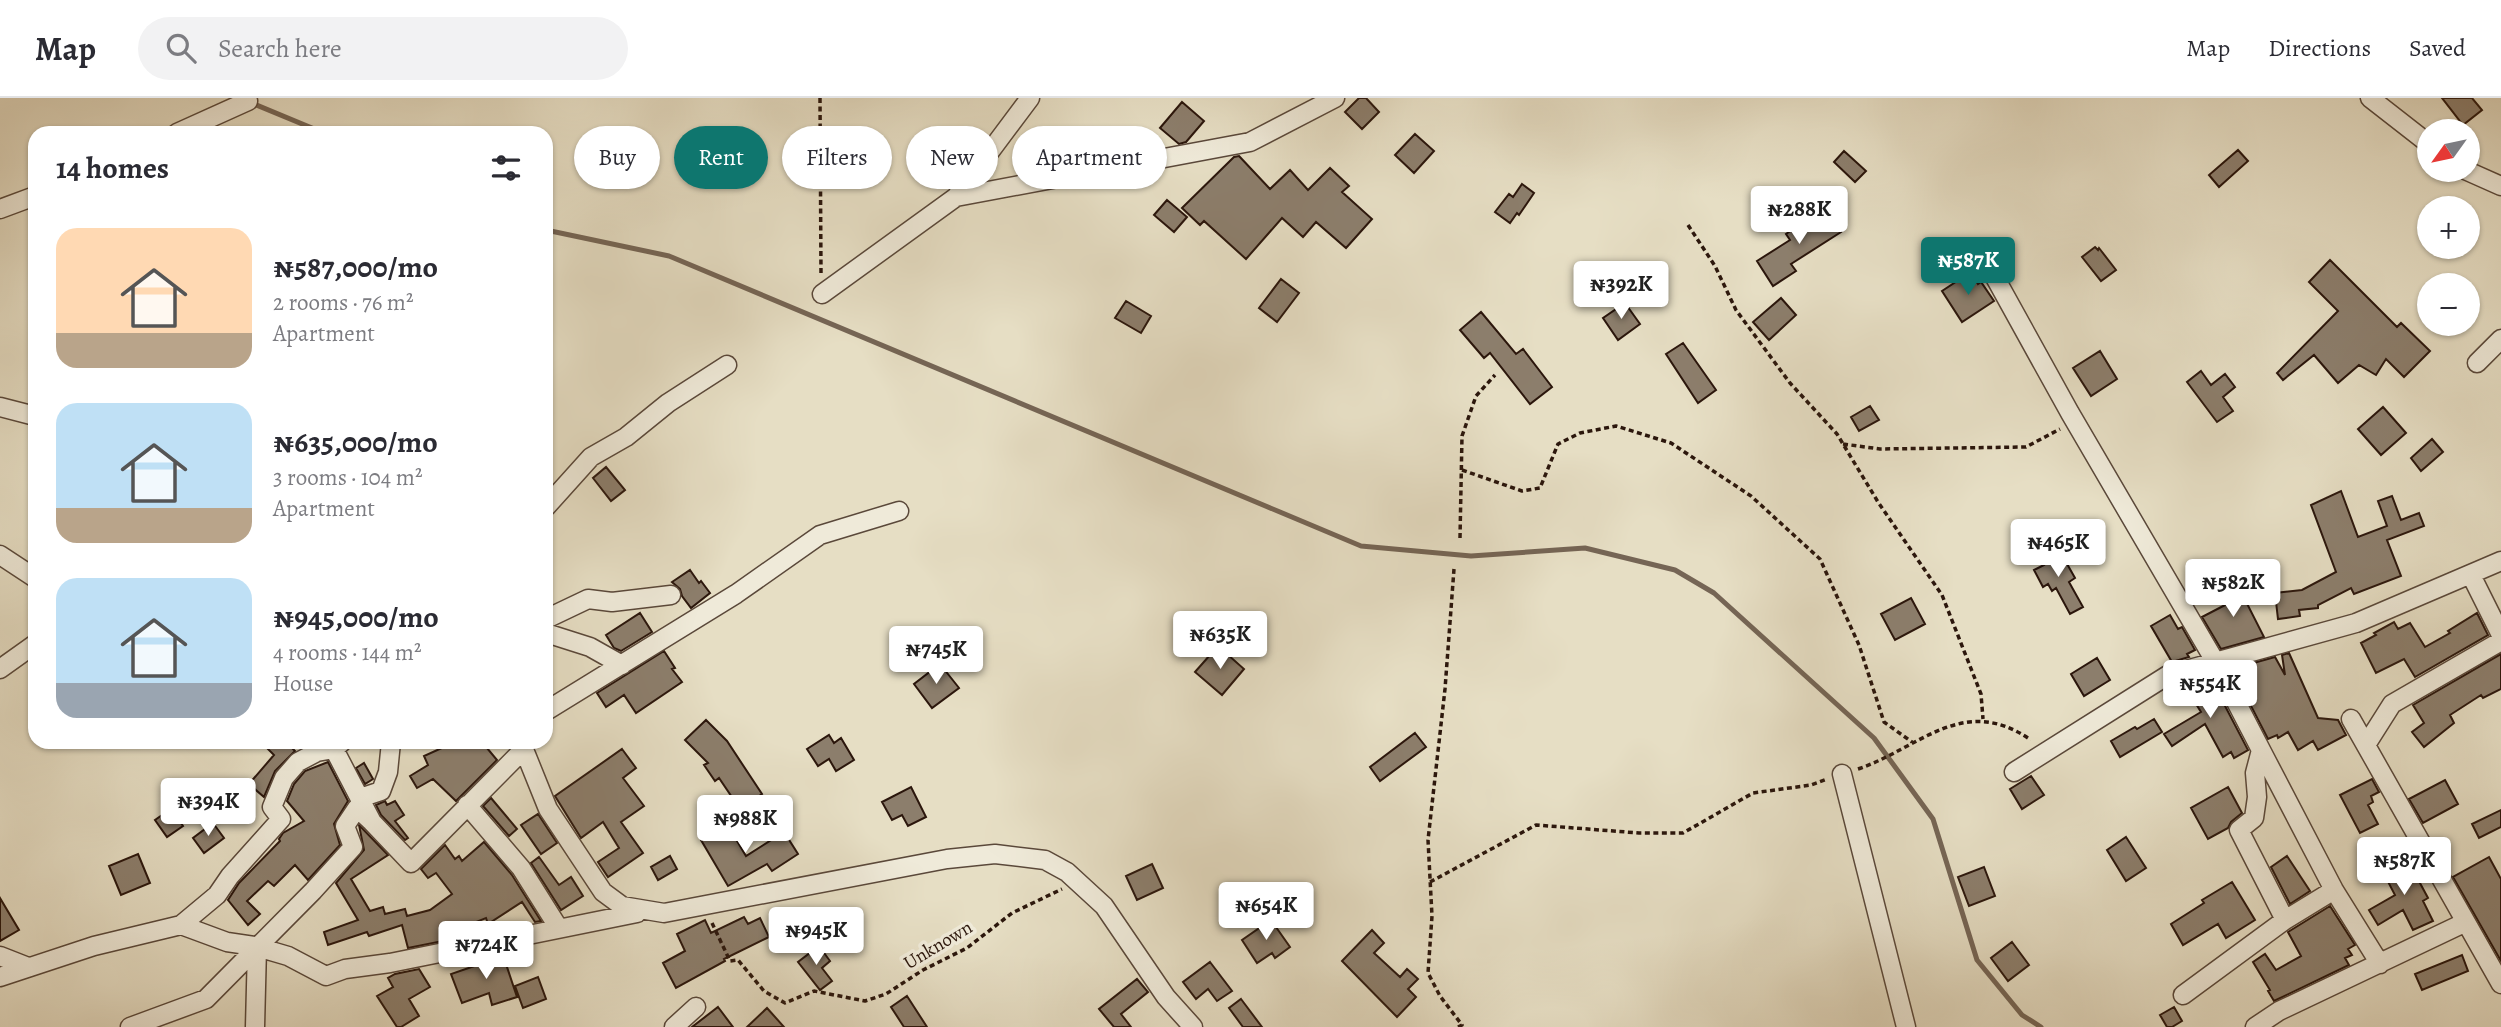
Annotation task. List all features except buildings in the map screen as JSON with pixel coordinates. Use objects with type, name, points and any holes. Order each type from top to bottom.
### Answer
[{"type":"street","points":[[822,294],[956,197],[1030,98]]},
{"type":"street","points":[[956,197],[1250,142],[1335,98]]},
{"type":"street","points":[[2370,98],[2417,135]]},
{"type":"street","points":[[193,126],[248,101]]},
{"type":"street","points":[[2480,177],[2501,186]]},
{"type":"street","points":[[0,209],[28,199]]},
{"type":"street","points":[[1982,254],[2075,421],[2216,663],[2334,890],[2380,964]]},
{"type":"street","points":[[2477,363],[2501,339]]},
{"type":"street","points":[[553,499],[591,457],[626,437],[668,403],[727,365]]},
{"type":"street","points":[[0,407],[28,414]]},
{"type":"street","points":[[553,707],[736,594],[820,535],[899,511]]},
{"type":"street","points":[[0,555],[28,573]]},
{"type":"street","points":[[2014,772],[2168,675],[2356,623],[2501,561]]},
{"type":"street","points":[[2471,575],[2501,635]]},
{"type":"street","points":[[553,616],[588,599],[612,602],[671,595]]},
{"type":"street","points":[[553,635],[590,647],[622,665]]},
{"type":"street","points":[[2366,745],[2392,704],[2501,641]]},
{"type":"street","points":[[0,669],[28,650]]},
{"type":"street","points":[[2351,719],[2501,984]]},
{"type":"street","points":[[0,977],[94,946],[181,925],[218,895],[230,876],[281,819],[271,807],[285,778],[298,762],[328,749]]},
{"type":"street","points":[[339,749],[372,822]]},
{"type":"street","points":[[360,798],[381,791],[388,772],[390,749]]},
{"type":"street","points":[[130,1027],[206,999],[353,848],[345,825],[357,808],[411,863],[519,749]]},
{"type":"street","points":[[525,749],[548,808],[603,892],[622,906],[664,913],[947,859],[995,854],[1045,860],[1067,872],[1104,906],[1167,998],[1193,1027]]},
{"type":"street","points":[[2261,750],[2255,773],[2257,797],[2254,818],[2239,830],[2285,920]]},
{"type":"street","points":[[1842,774],[1906,1027]]},
{"type":"street","points":[[467,805],[520,868],[558,927]]},
{"type":"street","points":[[2183,995],[2285,920],[2334,890]]},
{"type":"street","points":[[181,925],[227,942],[288,956],[326,976],[345,969],[390,963],[646,911]]},
{"type":"street","points":[[2255,1027],[2280,1012],[2466,922]]},
{"type":"street","points":[[254,1027],[257,947]]},
{"type":"street","points":[[0,956],[28,967]]},
{"type":"street","points":[[245,996],[254,1027]]},
{"type":"street","points":[[674,1027],[696,1007]]},
{"type":"path","points":[[820,98],[822,294]]},
{"type":"path","points":[[1688,225],[1715,267],[1736,310],[1790,383],[1838,433],[1878,502],[1942,595],[1980,694],[1983,719]]},
{"type":"path","points":[[1460,538],[1462,436],[1476,396],[1495,375]]},
{"type":"path","points":[[1843,444],[1880,449],[2026,447],[2075,421]]},
{"type":"path","points":[[1462,470],[1522,491],[1540,488],[1558,444],[1580,433],[1616,426],[1671,443],[1751,496],[1820,559],[1859,645],[1884,722],[1912,742]]},
{"type":"path","points":[[1454,569],[1445,689],[1428,840],[1432,916],[1428,974],[1462,1026]]},
{"type":"path","points":[[1877,763],[1912,742],[1941,729],[1983,719],[2017,730],[2048,752]]},
{"type":"path","points":[[1430,882],[1536,825],[1639,833],[1683,833],[1753,793],[1811,785],[1842,774]]},
{"type":"path","name":"Unknown","points":[[704,905],[730,961],[738,960],[764,991],[785,1003],[814,991],[865,1001],[886,994],[923,970],[967,948],[1012,913],[1078,882]]},
{"type":"waterway","points":[[249,102],[307,126]]},
{"type":"waterway","points":[[553,231],[669,256],[1361,546],[1471,556],[1585,548],[1675,570],[1714,593],[1874,738],[1933,819],[1977,960],[2022,1015],[2041,1027]]}]
